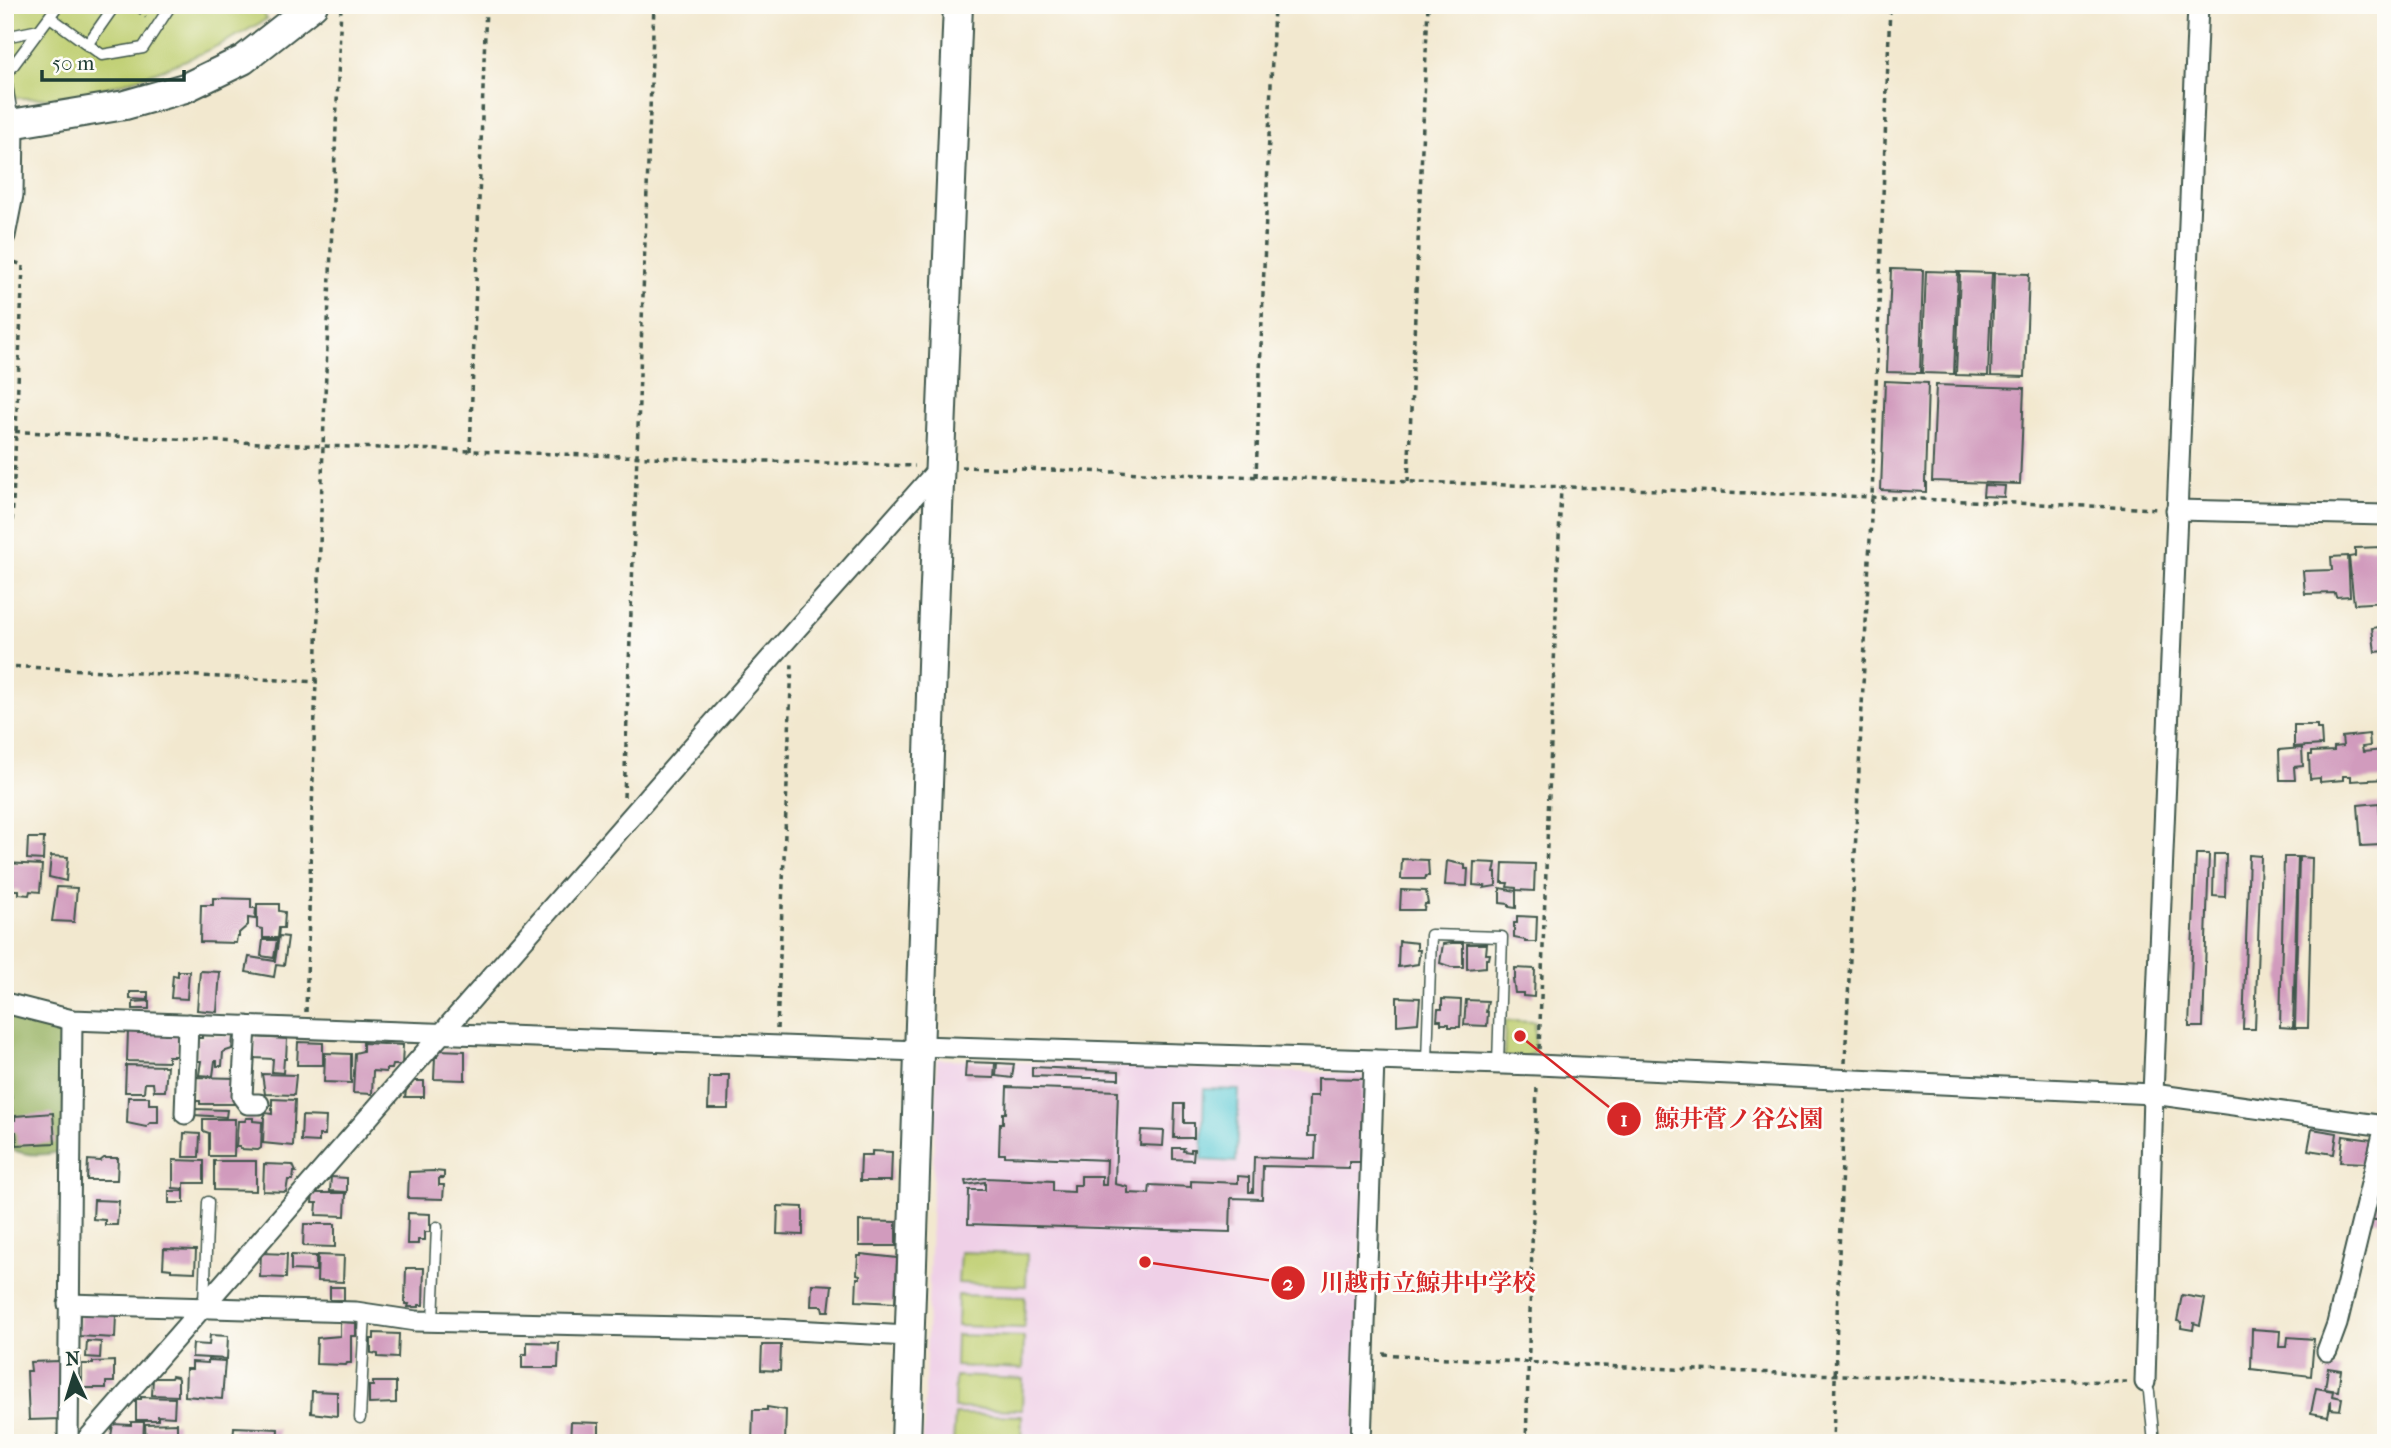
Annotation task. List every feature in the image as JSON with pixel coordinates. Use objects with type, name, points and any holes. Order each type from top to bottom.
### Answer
[{"type":"street","points":[[5,236],[13,195],[9,125],[125,105],[186,88],[243,60],[313,5]]},
{"type":"street","points":[[906,1443],[958,5]]},
{"type":"street","points":[[2145,1382],[2176,510],[2198,5]]},
{"type":"street","points":[[84,1443],[940,467]]},
{"type":"street","points":[[2176,510],[2386,515]]},
{"type":"street","points":[[5,1003],[72,1020],[776,1045],[1538,1065],[2154,1094],[2385,1125],[2337,1324],[2327,1351]]},
{"type":"street","points":[[68,1443],[72,1020]]},
{"type":"street","points":[[185,1114],[188,1024]]},
{"type":"street","points":[[246,1026],[242,1096],[248,1104],[259,1104]]},
{"type":"street","points":[[1361,1443],[1374,1060]]},
{"type":"street","points":[[68,1304],[204,1306],[365,1313],[433,1321],[774,1329],[909,1336]]},
{"type":"lane","points":[[9,125],[6,74],[58,5]]},
{"type":"lane","points":[[87,45],[115,5]]},
{"type":"lane","points":[[50,17],[102,55],[143,48],[171,5]]},
{"type":"lane","points":[[5,37],[39,30]]},
{"type":"lane","points":[[1427,1062],[1431,934],[1502,937],[1498,1064]]},
{"type":"lane","points":[[204,1306],[208,1202]]},
{"type":"lane","points":[[433,1321],[437,1227]]},
{"type":"lane","points":[[360,1418],[365,1313]]},
{"type":"lane","points":[[2145,1382],[2149,1392],[2154,1443]]},
{"type":"path","points":[[306,1028],[323,446],[341,5]]},
{"type":"path","points":[[470,451],[486,5]]},
{"type":"path","points":[[623,826],[654,5]]},
{"type":"path","points":[[1256,477],[1273,5]]},
{"type":"path","points":[[1408,482],[1428,5]]},
{"type":"path","points":[[1833,1443],[1844,1080],[1890,5]]},
{"type":"path","points":[[5,259],[23,265],[5,692]]},
{"type":"path","points":[[5,430],[323,446],[1871,497],[2176,510]]},
{"type":"path","points":[[1526,1443],[1561,487]]},
{"type":"path","points":[[776,1045],[793,632]]},
{"type":"path","points":[[7,666],[318,682]]},
{"type":"path","points":[[1363,1353],[1835,1376],[2145,1382]]},
{"type":"path","points":[[2380,1443],[2386,1437]]},
{"type":"shaded area","points":[[937,1059],[1360,1074],[1367,1081],[1354,1443],[923,1443]]},
{"type":"green space","points":[[5,5],[258,5],[267,19],[193,57],[113,86],[60,97],[5,98]]},
{"type":"green space","points":[[5,1012],[63,1029],[64,1140],[61,1151],[33,1154],[5,1147]]},
{"type":"green space","points":[[1505,1021],[1535,1022],[1535,1050],[1524,1060],[1504,1059]]},
{"type":"green space","points":[[960,1252],[1027,1254],[1026,1286],[958,1283]]},
{"type":"green space","points":[[958,1295],[1025,1297],[1024,1328],[957,1326]]},
{"type":"green space","points":[[956,1335],[1024,1337],[1023,1369],[955,1366]]},
{"type":"green space","points":[[955,1376],[1023,1379],[1022,1410],[954,1408]]},
{"type":"green space","points":[[955,1414],[1022,1416],[1021,1443],[953,1443]]},
{"type":"water","points":[[1204,1089],[1239,1090],[1236,1162],[1202,1160]]},
{"type":"building","points":[[1891,269],[1923,270],[1920,373],[1887,372]]},
{"type":"building","points":[[1926,271],[1958,272],[1954,374],[1922,373]]},
{"type":"building","points":[[1960,272],[1992,273],[1988,376],[1956,375]]},
{"type":"building","points":[[1994,273],[2029,274],[2025,377],[1991,376]]},
{"type":"building","points":[[1885,381],[1928,383],[1926,492],[1881,490]]},
{"type":"building","points":[[1936,385],[2024,388],[2020,484],[1932,481]]},
{"type":"building","points":[[1984,485],[2005,486],[2004,497],[1983,496]]},
{"type":"building","points":[[2381,547],[2384,602],[2354,604],[2349,557],[2355,556],[2355,548]]},
{"type":"building","points":[[2348,556],[2350,596],[2336,597],[2335,593],[2305,594],[2303,571],[2332,570],[2331,557]]},
{"type":"building","points":[[2386,626],[2386,651],[2375,652],[2372,628]]},
{"type":"building","points":[[2294,725],[2317,725],[2317,729],[2321,729],[2322,745],[2294,747]]},
{"type":"building","points":[[2369,734],[2370,746],[2362,747],[2363,752],[2384,750],[2386,779],[2351,781],[2351,776],[2343,776],[2343,780],[2320,782],[2320,778],[2310,779],[2311,752],[2334,751],[2334,747],[2343,746],[2342,737]]},
{"type":"building","points":[[2302,748],[2303,766],[2294,767],[2295,780],[2280,780],[2279,750]]},
{"type":"building","points":[[2380,802],[2386,802],[2386,844],[2383,844]]},
{"type":"building","points":[[2379,803],[2382,845],[2361,846],[2358,805]]},
{"type":"building","points":[[28,838],[44,838],[43,860],[27,859]]},
{"type":"building","points":[[2196,854],[2209,854],[2203,1027],[2189,1027]]},
{"type":"building","points":[[2214,854],[2226,854],[2225,897],[2213,896]]},
{"type":"building","points":[[2249,855],[2261,856],[2255,1029],[2243,1029]]},
{"type":"building","points":[[51,856],[68,857],[66,881],[49,877]]},
{"type":"building","points":[[2284,857],[2298,857],[2293,1028],[2280,1027]]},
{"type":"building","points":[[2299,857],[2312,858],[2308,1028],[2295,1028]]},
{"type":"building","points":[[1402,859],[1428,860],[1429,876],[1425,879],[1401,879]]},
{"type":"building","points":[[1447,861],[1465,865],[1465,869],[1468,869],[1467,886],[1445,885]]},
{"type":"building","points":[[1474,862],[1496,863],[1496,886],[1484,888],[1485,886],[1473,885]]},
{"type":"building","points":[[5,863],[42,865],[40,892],[30,891],[29,895],[19,894],[19,890],[5,890]]},
{"type":"building","points":[[1503,863],[1535,864],[1534,891],[1516,890],[1507,887],[1508,883],[1502,883]]},
{"type":"building","points":[[57,887],[77,888],[74,922],[52,921]]},
{"type":"building","points":[[1500,888],[1516,891],[1516,908],[1500,903]]},
{"type":"building","points":[[1401,890],[1426,891],[1428,904],[1425,904],[1424,910],[1400,910]]},
{"type":"building","points":[[213,898],[251,899],[251,908],[256,908],[255,919],[248,918],[248,925],[237,936],[236,943],[200,942],[201,905],[213,905]]},
{"type":"building","points":[[257,904],[279,904],[279,911],[285,912],[284,928],[279,928],[278,938],[263,938],[263,929],[257,928]]},
{"type":"building","points":[[1517,916],[1537,917],[1536,942],[1514,938]]},
{"type":"building","points":[[279,936],[288,937],[284,966],[276,965],[274,977],[246,972],[249,957],[275,961]]},
{"type":"building","points":[[263,940],[277,940],[274,958],[261,956]]},
{"type":"building","points":[[1399,941],[1417,943],[1417,950],[1420,950],[1418,964],[1398,967]]},
{"type":"building","points":[[1463,943],[1463,967],[1440,963],[1443,944]]},
{"type":"building","points":[[1467,944],[1487,944],[1486,954],[1490,954],[1489,959],[1486,959],[1486,967],[1467,969]]},
{"type":"building","points":[[1515,968],[1535,969],[1534,997],[1515,993]]},
{"type":"building","points":[[178,971],[189,971],[187,999],[171,998],[173,975],[178,976]]},
{"type":"building","points":[[200,971],[220,972],[217,1012],[197,1010]]},
{"type":"building","points":[[130,992],[148,992],[148,1000],[130,999]]},
{"type":"building","points":[[1397,997],[1420,998],[1418,1023],[1397,1025]]},
{"type":"building","points":[[1442,999],[1461,1000],[1460,1027],[1449,1027],[1449,1024],[1441,1024],[1441,1020],[1437,1020],[1438,1009],[1442,1009]]},
{"type":"building","points":[[1466,1000],[1488,1001],[1487,1026],[1464,1025]]},
{"type":"building","points":[[149,1001],[149,1009],[133,1009],[133,1002]]},
{"type":"building","points":[[128,1030],[178,1034],[177,1056],[168,1056],[168,1062],[127,1061]]},
{"type":"building","points":[[202,1035],[233,1036],[232,1049],[223,1052],[222,1066],[217,1066],[215,1061],[213,1076],[199,1075],[201,1061],[196,1061],[197,1038],[202,1038]]},
{"type":"building","points":[[255,1037],[287,1039],[283,1073],[272,1072],[273,1059],[255,1058]]},
{"type":"building","points":[[298,1042],[323,1043],[323,1065],[297,1065]]},
{"type":"building","points":[[363,1043],[403,1045],[402,1065],[393,1065],[392,1069],[386,1069],[386,1072],[373,1071],[372,1094],[353,1093],[355,1053],[363,1051]]},
{"type":"building","points":[[438,1050],[465,1051],[465,1080],[434,1079]]},
{"type":"building","points":[[325,1053],[351,1054],[351,1083],[324,1082]]},
{"type":"building","points":[[966,1062],[995,1063],[994,1078],[965,1077]]},
{"type":"building","points":[[997,1063],[1014,1064],[1012,1078],[996,1076]]},
{"type":"building","points":[[126,1065],[167,1066],[165,1091],[154,1091],[153,1083],[145,1083],[144,1092],[125,1092]]},
{"type":"building","points":[[1032,1067],[1119,1071],[1119,1079],[1032,1076]]},
{"type":"building","points":[[262,1074],[296,1075],[294,1095],[265,1094]]},
{"type":"building","points":[[729,1075],[728,1109],[708,1109],[709,1077]]},
{"type":"building","points":[[195,1077],[236,1078],[234,1104],[200,1104],[200,1101],[194,1101]]},
{"type":"building","points":[[1318,1078],[1363,1079],[1360,1162],[1349,1162],[1349,1168],[1263,1166],[1262,1199],[1231,1198],[1230,1232],[968,1224],[969,1190],[985,1190],[985,1182],[966,1185],[965,1181],[985,1178],[1053,1181],[1053,1191],[1074,1192],[1074,1185],[1081,1185],[1081,1176],[1102,1176],[1102,1185],[1106,1185],[1107,1160],[999,1154],[1000,1123],[1003,1123],[1003,1113],[1006,1113],[1007,1087],[1118,1091],[1115,1184],[1128,1187],[1128,1193],[1149,1194],[1150,1185],[1191,1187],[1191,1181],[1238,1183],[1238,1176],[1249,1177],[1249,1192],[1253,1192],[1254,1157],[1315,1159],[1316,1136],[1308,1136],[1309,1096],[1318,1096]]},
{"type":"building","points":[[414,1081],[424,1081],[424,1097],[405,1097]]},
{"type":"building","points":[[5,1092],[11,1092],[13,1118],[5,1119]]},
{"type":"building","points":[[128,1097],[149,1097],[149,1104],[158,1104],[158,1123],[150,1123],[146,1127],[127,1123]]},
{"type":"building","points":[[272,1099],[295,1100],[293,1146],[263,1143],[264,1117],[266,1113],[272,1114]]},
{"type":"building","points":[[1175,1104],[1184,1104],[1184,1123],[1194,1123],[1194,1138],[1174,1138]]},
{"type":"building","points":[[194,1109],[227,1110],[226,1117],[194,1115]]},
{"type":"building","points":[[53,1113],[55,1143],[17,1145],[11,1120],[15,1120],[15,1116]]},
{"type":"building","points":[[302,1116],[326,1117],[325,1135],[319,1135],[319,1142],[301,1141]]},
{"type":"building","points":[[246,1118],[262,1122],[261,1148],[258,1150],[236,1147],[238,1121],[245,1121]]},
{"type":"building","points":[[203,1119],[235,1119],[234,1156],[209,1156],[209,1133],[203,1131]]},
{"type":"building","points":[[2312,1129],[2337,1133],[2334,1154],[2308,1150]]},
{"type":"building","points":[[1141,1130],[1164,1131],[1163,1146],[1140,1145]]},
{"type":"building","points":[[184,1133],[200,1134],[199,1157],[183,1157]]},
{"type":"building","points":[[2343,1136],[2372,1140],[2369,1163],[2340,1162]]},
{"type":"building","points":[[1173,1148],[1184,1148],[1183,1151],[1191,1152],[1191,1149],[1194,1149],[1193,1160],[1173,1159]]},
{"type":"building","points":[[872,1151],[892,1152],[891,1181],[860,1181],[861,1155],[872,1155]]},
{"type":"building","points":[[104,1158],[118,1158],[117,1180],[87,1180],[88,1160],[100,1161]]},
{"type":"building","points":[[173,1160],[204,1161],[204,1183],[184,1183],[184,1189],[173,1188]]},
{"type":"building","points":[[214,1161],[256,1161],[256,1191],[214,1190]]},
{"type":"building","points":[[264,1164],[293,1165],[296,1172],[293,1180],[288,1180],[286,1192],[263,1191]]},
{"type":"building","points":[[409,1172],[444,1172],[444,1178],[439,1178],[439,1185],[444,1185],[443,1199],[408,1198]]},
{"type":"building","points":[[331,1177],[347,1178],[347,1192],[330,1191]]},
{"type":"building","points":[[2381,1184],[2386,1184],[2386,1220],[2369,1220],[2369,1209],[2376,1209],[2376,1190],[2382,1190]]},
{"type":"building","points":[[169,1191],[184,1191],[184,1203],[169,1203]]},
{"type":"building","points":[[346,1193],[345,1216],[316,1215],[317,1203],[312,1203],[313,1194]]},
{"type":"building","points":[[94,1200],[119,1201],[117,1225],[105,1225],[105,1220],[93,1219]]},
{"type":"building","points":[[778,1206],[803,1207],[803,1235],[777,1234]]},
{"type":"building","points":[[408,1213],[430,1214],[430,1232],[425,1232],[425,1240],[418,1240],[418,1244],[407,1244]]},
{"type":"building","points":[[859,1221],[896,1222],[896,1246],[859,1246]]},
{"type":"building","points":[[304,1224],[335,1224],[335,1247],[303,1246]]},
{"type":"building","points":[[164,1249],[196,1250],[195,1272],[163,1268]]},
{"type":"building","points":[[261,1253],[287,1254],[286,1278],[260,1277]]},
{"type":"building","points":[[861,1254],[897,1258],[895,1303],[856,1301],[857,1278],[860,1278],[857,1274],[858,1256]]},
{"type":"building","points":[[291,1255],[316,1256],[316,1271],[291,1270]]},
{"type":"building","points":[[318,1255],[344,1256],[343,1282],[317,1281]]},
{"type":"building","points":[[406,1268],[424,1268],[423,1305],[419,1307],[408,1307],[409,1304],[405,1304]]},
{"type":"building","points":[[812,1284],[832,1285],[829,1311],[823,1311],[822,1306],[811,1306]]},
{"type":"building","points":[[330,1287],[344,1287],[344,1300],[330,1300]]},
{"type":"building","points":[[2182,1295],[2205,1299],[2200,1325],[2194,1323],[2193,1330],[2181,1328],[2182,1322],[2177,1321]]},
{"type":"building","points":[[80,1313],[116,1314],[115,1338],[79,1336]]},
{"type":"building","points":[[340,1322],[356,1323],[356,1336],[351,1336],[351,1363],[316,1364],[317,1338],[340,1336]]},
{"type":"building","points":[[2252,1329],[2280,1331],[2279,1347],[2287,1347],[2288,1337],[2314,1339],[2311,1376],[2251,1369]]},
{"type":"building","points":[[374,1333],[399,1334],[398,1358],[378,1357],[378,1354],[371,1353]]},
{"type":"building","points":[[210,1335],[228,1336],[227,1359],[192,1357],[193,1344],[209,1345]]},
{"type":"building","points":[[87,1341],[101,1342],[100,1358],[86,1357]]},
{"type":"building","points":[[527,1342],[559,1343],[558,1368],[522,1368],[522,1354],[527,1354]]},
{"type":"building","points":[[762,1345],[781,1345],[780,1371],[761,1370]]},
{"type":"building","points":[[208,1360],[225,1361],[222,1399],[185,1396],[186,1369],[192,1369],[192,1362],[208,1363]]},
{"type":"building","points":[[59,1361],[61,1419],[29,1420],[27,1371],[31,1371],[30,1362]]},
{"type":"building","points":[[114,1361],[114,1382],[106,1382],[106,1388],[82,1388],[82,1364]]},
{"type":"building","points":[[2328,1368],[2341,1370],[2338,1391],[2325,1389]]},
{"type":"building","points":[[172,1376],[178,1379],[178,1396],[152,1395],[153,1378]]},
{"type":"building","points":[[373,1382],[396,1382],[396,1403],[369,1404],[369,1386],[373,1386]]},
{"type":"building","points":[[2316,1388],[2333,1391],[2332,1396],[2342,1398],[2340,1410],[2331,1409],[2331,1401],[2328,1416],[2311,1413]]},
{"type":"building","points":[[312,1391],[337,1392],[337,1416],[311,1413]]},
{"type":"building","points":[[175,1398],[174,1417],[158,1416],[158,1420],[136,1420],[136,1399]]},
{"type":"building","points":[[767,1407],[786,1410],[785,1443],[752,1443],[753,1410],[767,1410]]},
{"type":"building","points":[[131,1422],[144,1422],[143,1443],[110,1443],[113,1424],[131,1425]]},
{"type":"building","points":[[571,1422],[599,1423],[599,1443],[570,1443]]},
{"type":"building","points":[[177,1423],[177,1432],[184,1432],[184,1443],[146,1443],[145,1424]]},
{"type":"building","points":[[234,1427],[278,1429],[277,1443],[233,1443]]},
{"type":"place","name":"鯨井菅ノ谷公園","points":[[1520,1036]]},
{"type":"place","name":"川越市立鯨井中学校","points":[[1145,1262]]}]
